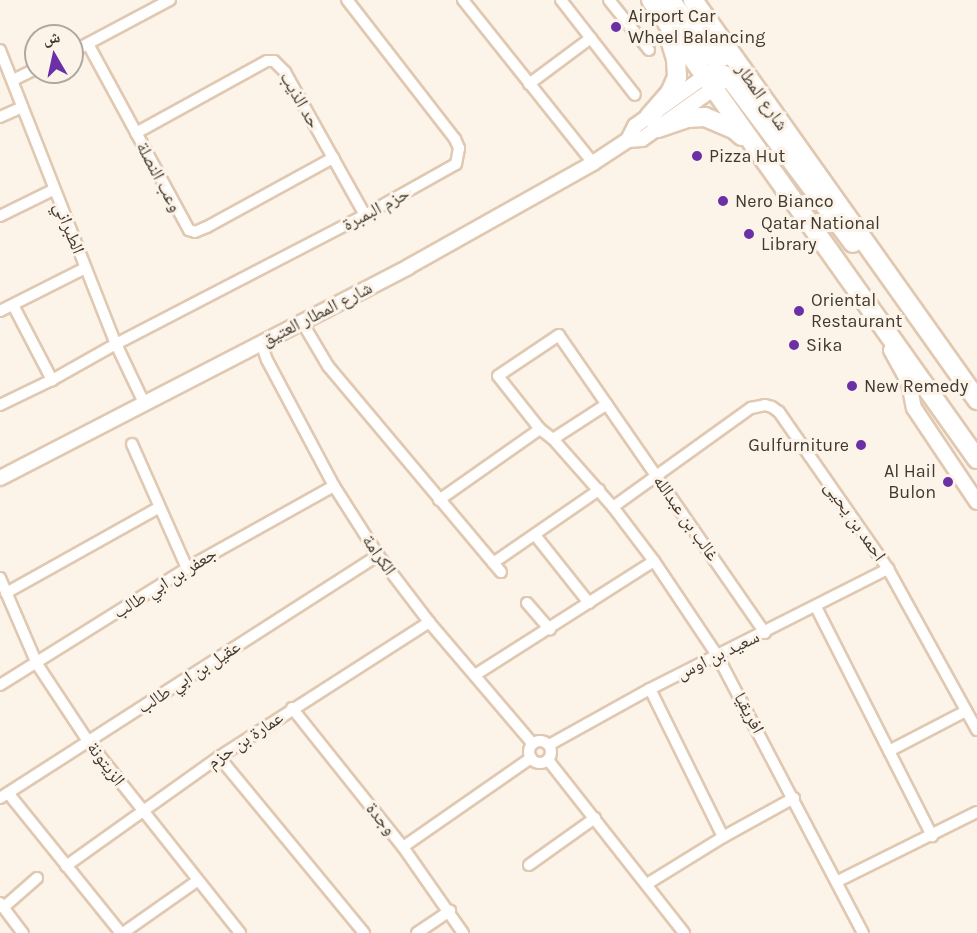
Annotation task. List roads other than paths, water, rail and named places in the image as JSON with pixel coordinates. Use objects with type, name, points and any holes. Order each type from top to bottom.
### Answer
[{"type":"highway","name":"شارع المطار","points":[[693,0],[725,44],[735,73],[846,235],[903,294],[977,400]]},
{"type":"highway","name":"شارع المطار","points":[[661,5],[709,83],[760,151],[977,459]]},
{"type":"highway","points":[[661,5],[712,57],[724,56],[725,44]]},
{"type":"highway","points":[[653,123],[677,77],[676,58],[661,5]]},
{"type":"highway","points":[[709,83],[717,72],[735,73]]},
{"type":"highway","points":[[653,123],[694,116],[710,118],[735,130],[760,151]]},
{"type":"street","points":[[84,46],[170,0]]},
{"type":"street","name":"حزم البمبرة","points":[[0,405],[52,380],[116,344],[365,215],[456,164],[459,148],[455,139],[347,0]]},
{"type":"street","points":[[463,0],[593,164]]},
{"type":"street","points":[[561,0],[635,95]]},
{"type":"street","points":[[609,0],[648,50]]},
{"type":"street","points":[[528,84],[591,38]]},
{"type":"street","name":"وعب النصلة","points":[[88,44],[183,223],[189,230],[195,232],[333,158]]},
{"type":"street","name":"الطبراني","points":[[0,50],[14,80],[53,190],[116,344],[144,403]]},
{"type":"street","name":"حد الذيب","points":[[136,133],[267,61],[274,61],[285,72],[365,215]]},
{"type":"street","points":[[14,80],[24,75]]},
{"type":"street","name":"شارع المطار العتيق","points":[[0,478],[408,267],[593,164],[628,140],[635,126],[653,123],[709,83]]},
{"type":"street","points":[[0,117],[22,106]]},
{"type":"street","points":[[0,216],[53,190]]},
{"type":"street","points":[[0,311],[85,268]]},
{"type":"street","points":[[13,305],[52,380]]},
{"type":"street","points":[[302,322],[328,366],[501,573]]},
{"type":"street","name":"شارع المطار","points":[[887,331],[887,343],[909,382],[914,408],[977,502]]},
{"type":"street","name":"غالب بن عبدالله","points":[[498,376],[559,335],[765,633]]},
{"type":"street","name":"الكرامة","points":[[261,342],[267,360],[334,486],[378,555],[429,622],[533,744]]},
{"type":"street","name":"افريقيا","points":[[498,376],[540,429],[553,439],[613,507],[654,561],[717,655],[838,881],[863,933]]},
{"type":"street","points":[[553,439],[607,404]]},
{"type":"street","name":"احمد بن يحيى","points":[[657,476],[751,408],[758,405],[772,407],[779,412],[888,569],[977,730]]},
{"type":"street","points":[[439,500],[540,429]]},
{"type":"street","points":[[132,444],[158,508],[187,568]]},
{"type":"street","points":[[613,507],[657,476]]},
{"type":"street","name":"جعفر بن ابي طالب","points":[[0,685],[38,664],[187,568],[334,486]]},
{"type":"street","points":[[493,563],[599,490]]},
{"type":"street","points":[[6,592],[158,508]]},
{"type":"street","points":[[535,535],[589,603]]},
{"type":"street","name":"عقيل بن ابي طالب","points":[[4,795],[378,555]]},
{"type":"street","points":[[475,675],[654,561]]},
{"type":"street","name":"سعيد بن اوس","points":[[549,745],[650,689],[888,569]]},
{"type":"street","name":"الزيتونة","points":[[0,578],[38,664],[88,741],[240,933]]},
{"type":"street","points":[[527,603],[550,629]]},
{"type":"street","points":[[816,607],[932,836]]},
{"type":"street","name":"عمارة بن حزم","points":[[66,866],[219,757],[429,622]]},
{"type":"street","points":[[650,689],[723,837]]},
{"type":"street","name":"وجدة","points":[[292,708],[403,847],[450,911],[463,933]]},
{"type":"street","points":[[889,751],[966,711]]},
{"type":"street","points":[[544,741],[549,745],[551,750],[548,760],[536,762],[531,758],[529,750],[533,744],[544,741]]},
{"type":"street","points":[[219,757],[364,933]]},
{"type":"street","points":[[403,847],[531,758]]},
{"type":"street","points":[[548,760],[684,933]]},
{"type":"street","points":[[4,795],[125,932],[197,881]]},
{"type":"street","points":[[647,884],[723,837],[794,798]]},
{"type":"street","points":[[838,881],[977,812]]},
{"type":"street","points":[[529,865],[595,818]]},
{"type":"street","points":[[24,933],[2,905],[37,878]]},
{"type":"street","points":[[417,933],[450,911]]},
{"type":"place","name":"Airport Car Wheel Balancing","points":[[616,27]]},
{"type":"place","name":"Pizza Hut","points":[[697,156]]},
{"type":"place","name":"Nero Bianco","points":[[723,201]]},
{"type":"place","name":"Qatar National Library","points":[[749,234]]},
{"type":"place","name":"Oriental Restaurant","points":[[799,311]]},
{"type":"place","name":"Sika","points":[[794,345]]},
{"type":"place","name":"New Remedy","points":[[852,386]]},
{"type":"place","name":"Gulfurniture","points":[[861,445]]},
{"type":"place","name":"Al Hail Bulon","points":[[948,482]]}]
